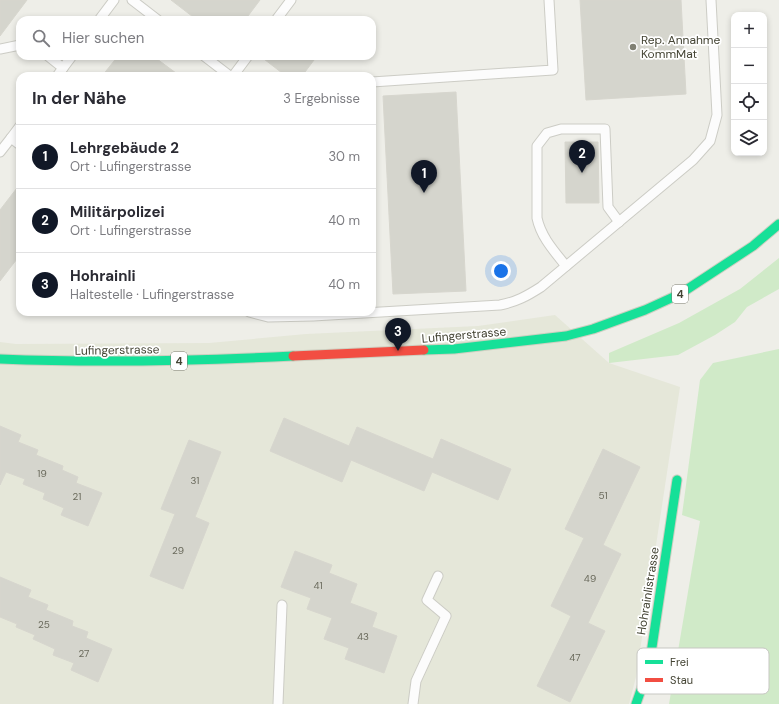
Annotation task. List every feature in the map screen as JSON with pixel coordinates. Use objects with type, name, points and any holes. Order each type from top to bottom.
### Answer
[{"type":"main road","name":"Lufingerstrasse","points":[[0,359],[68,362],[216,360],[454,349],[566,336],[593,329],[638,313],[680,294],[753,246],[779,224]]},
{"type":"main road","name":"Hohrainlistrasse","points":[[652,648],[677,480]]},
{"type":"main road","name":"Hohrainlistrasse","points":[[636,704],[640,694]]},
{"type":"lane","points":[[102,16],[114,0]]},
{"type":"lane","points":[[132,0],[153,16]]},
{"type":"lane","points":[[279,16],[291,0]]},
{"type":"lane","points":[[376,82],[553,70],[549,0]]},
{"type":"lane","points":[[376,311],[500,305],[514,302],[526,297],[566,266],[693,160],[710,141],[716,115],[711,0]]},
{"type":"lane","points":[[0,49],[16,46]]},
{"type":"lane","points":[[53,60],[63,68]]},
{"type":"lane","points":[[60,72],[69,60]]},
{"type":"lane","points":[[209,60],[225,72]]},
{"type":"lane","points":[[236,72],[245,60]]},
{"type":"lane","points":[[566,266],[544,238],[539,228],[537,218],[537,146],[547,133],[561,129],[605,129],[608,207],[619,222]]},
{"type":"lane","points":[[1,148],[16,131]]},
{"type":"lane","points":[[11,138],[16,142]]},
{"type":"lane","points":[[264,316],[287,316]]},
{"type":"lane","points":[[413,704],[416,682],[446,616],[427,600],[438,576]]},
{"type":"lane","points":[[278,704],[282,605]]},
{"type":"shaded area","points":[[555,315],[609,363],[680,387],[640,648],[637,648],[636,677],[629,704],[0,704],[0,342],[16,344],[209,343],[306,334],[478,326]]},
{"type":"green space","points":[[779,258],[779,289],[747,307],[735,322],[715,335],[678,355],[609,363],[609,353],[679,323],[740,289]]},
{"type":"green space","points":[[779,349],[779,704],[669,704],[671,694],[769,694],[769,648],[678,648],[700,521],[682,515],[700,380],[713,363]]},
{"type":"building","points":[[0,0],[27,0],[0,36]]},
{"type":"building","points":[[171,0],[260,0],[248,16],[192,16]]},
{"type":"building","name":"Rep. Annahme KommMat","points":[[580,0],[681,0],[686,94],[586,100]]},
{"type":"building","points":[[115,60],[158,60],[175,72],[105,72]]},
{"type":"building","points":[[265,60],[314,60],[305,72],[281,72]]},
{"type":"building","points":[[456,92],[466,291],[393,294],[383,96]]},
{"type":"building","points":[[565,142],[598,142],[599,203],[566,203]]},
{"type":"building","points":[[16,189],[16,260],[0,281],[0,210]]},
{"type":"building","points":[[284,418],[349,446],[357,427],[433,459],[441,439],[511,469],[498,500],[432,472],[424,491],[351,460],[342,482],[270,451]]},
{"type":"building","points":[[0,426],[21,435],[18,442],[38,450],[36,455],[63,466],[62,470],[78,477],[76,483],[102,493],[88,526],[61,515],[64,508],[43,499],[45,493],[23,484],[25,479],[6,472],[0,485]]},
{"type":"building","points":[[189,440],[221,452],[195,517],[209,523],[183,589],[150,576],[175,514],[161,509]]},
{"type":"building","points":[[603,449],[640,467],[603,545],[621,554],[588,623],[605,631],[570,702],[537,686],[571,616],[551,606],[584,538],[565,529]]},
{"type":"building","points":[[295,551],[332,565],[329,573],[357,584],[350,603],[377,613],[372,627],[397,636],[384,673],[345,659],[349,648],[324,639],[332,618],[307,609],[311,598],[281,587]]},
{"type":"building","points":[[0,577],[31,590],[28,597],[48,605],[46,610],[73,621],[72,626],[88,632],[86,638],[112,649],[98,682],[71,670],[74,663],[53,655],[55,649],[33,639],[35,635],[16,627],[17,624],[0,617]]},
{"type":"traffic: fast","points":[[424,350],[454,349],[566,336],[593,329],[645,310],[680,294],[753,246],[779,224]]},
{"type":"traffic: fast","points":[[0,359],[146,361],[293,356]]},
{"type":"traffic: fast","points":[[652,648],[677,480]]},
{"type":"traffic: fast","points":[[636,704],[640,694]]},
{"type":"traffic: jam","points":[[293,356],[424,350]]},
{"type":"place","name":"Rep. Annahme KommMat","points":[[633,47]]},
{"type":"place","name":"Militärpolizei","points":[[582,173]]},
{"type":"place","name":"Lehrgebäude 2","points":[[424,193]]},
{"type":"place","name":"Hohrainli","points":[[398,351]]}]
